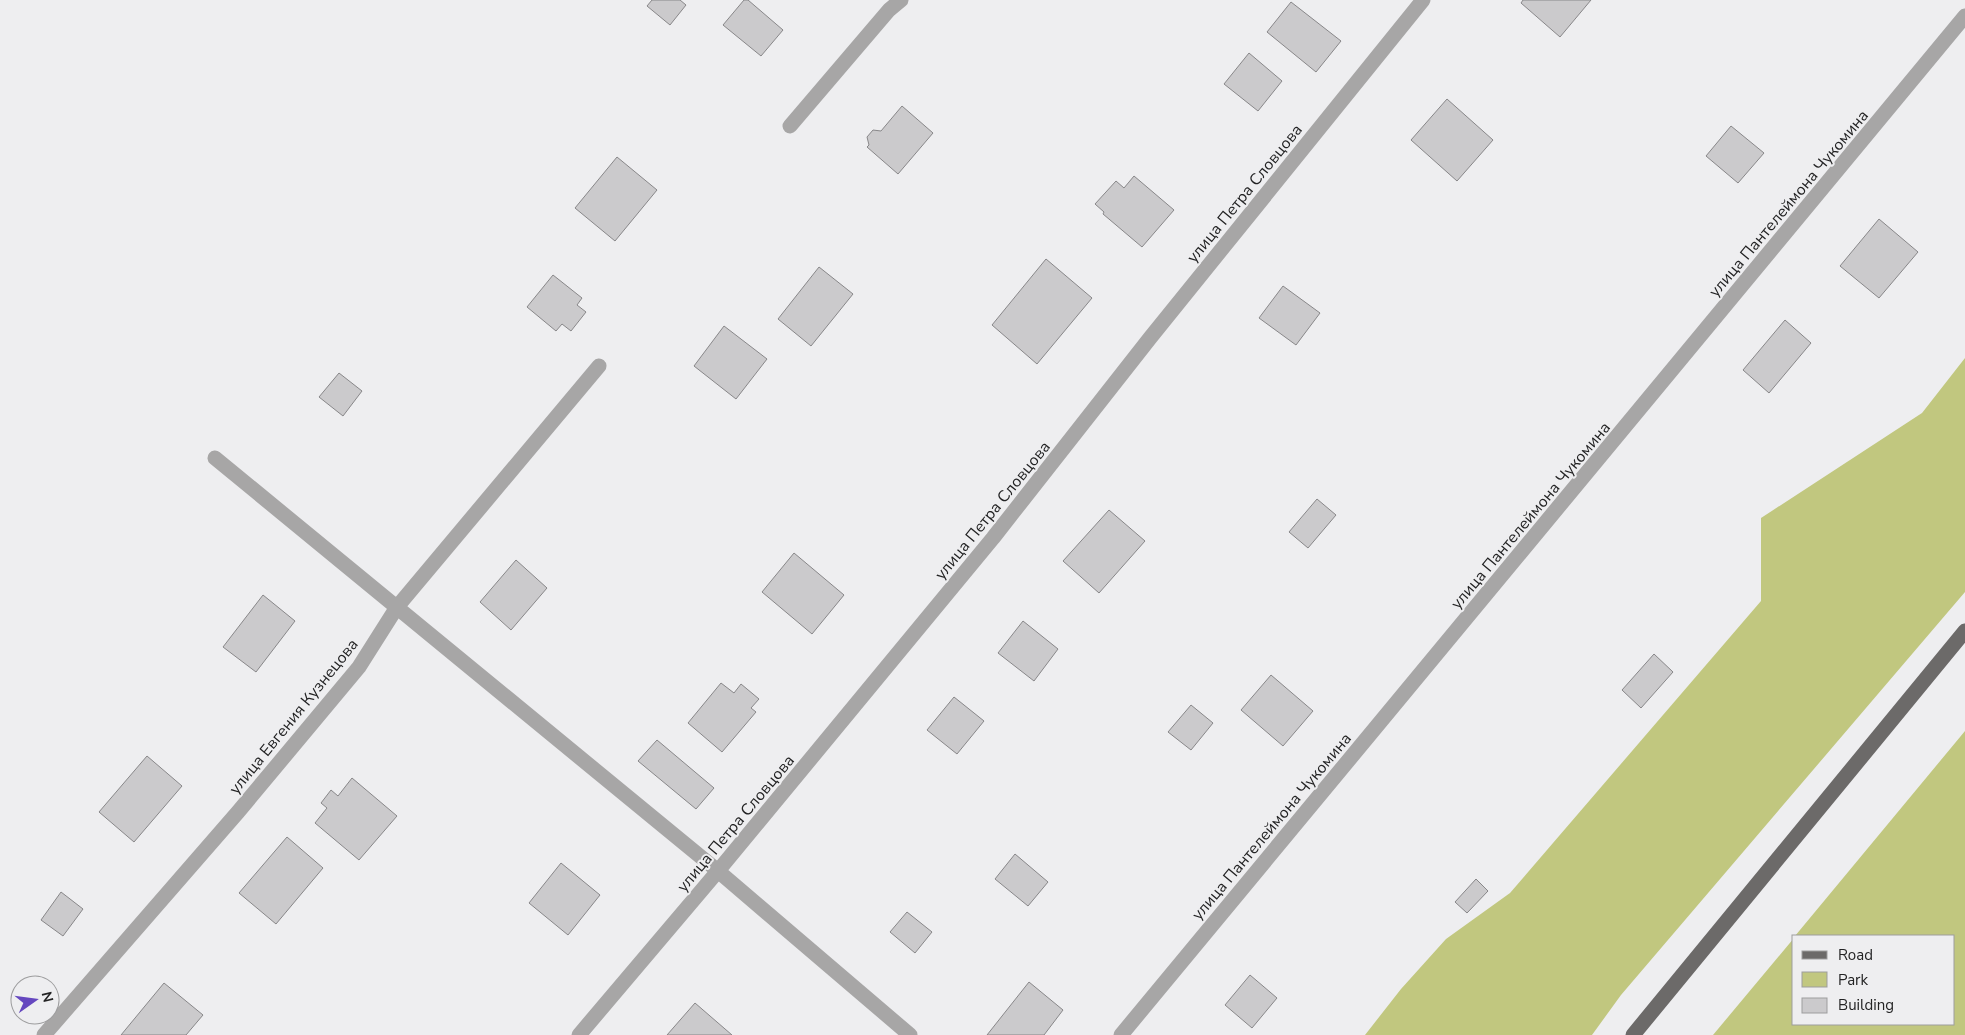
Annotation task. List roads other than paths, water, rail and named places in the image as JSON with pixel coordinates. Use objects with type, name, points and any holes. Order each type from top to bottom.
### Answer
[{"type":"main road","points":[[1633,1035],[1965,631]]},
{"type":"street","points":[[790,126],[889,10],[900,0]]},
{"type":"street","name":"улица Петра Словцова","points":[[579,1035],[718,871],[993,538],[1150,338],[1423,0]]},
{"type":"street","name":"улица Пантелеймона Чукомина","points":[[1121,1035],[1965,16]]},
{"type":"street","name":"улица Евгения Кузнецова","points":[[44,1035],[238,812],[359,667],[397,607],[599,366]]},
{"type":"street","points":[[215,458],[718,871],[910,1035]]}]
